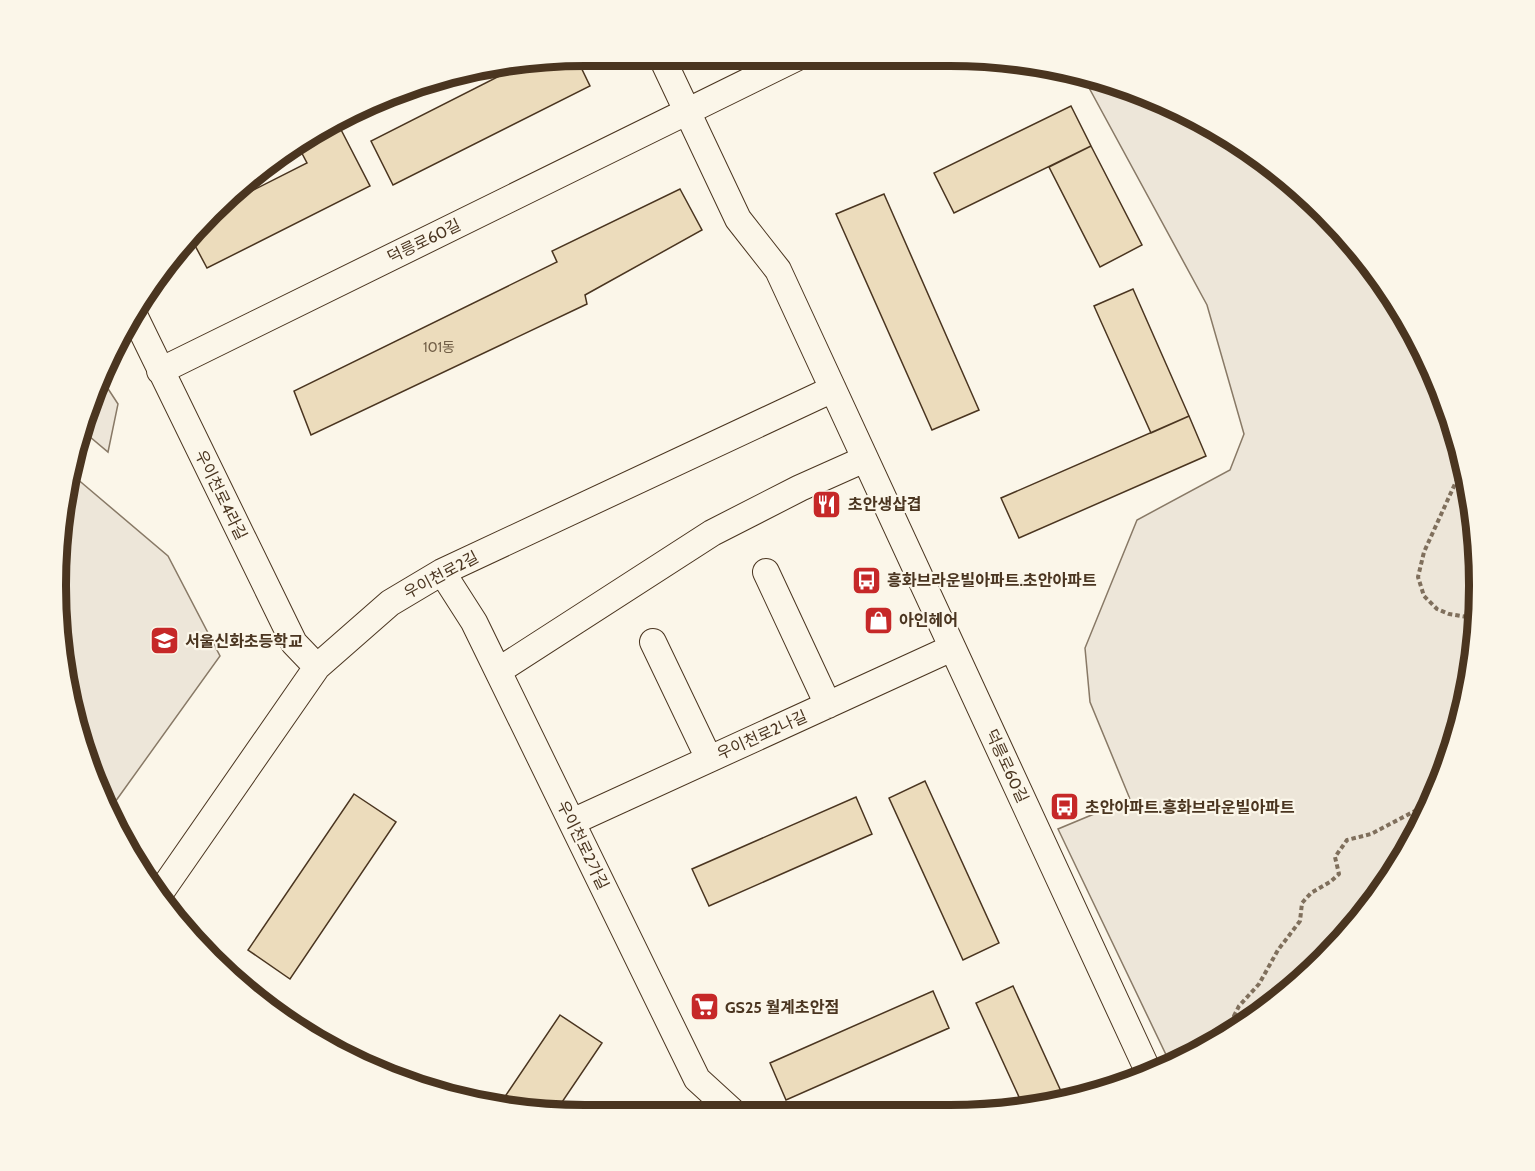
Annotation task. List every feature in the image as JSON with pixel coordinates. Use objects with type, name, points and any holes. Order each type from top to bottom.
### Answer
[{"type":"street","name":"덕릉로60길","points":[[666,66],[738,219],[778,270],[1146,1066]]},
{"type":"street","points":[[688,111],[780,66]]},
{"type":"street","name":"덕릉로60길","points":[[160,370],[688,111]]},
{"type":"street","name":"우이천로4라길","points":[[138,323],[294,643],[317,667]]},
{"type":"street","name":"우이천로2길","points":[[164,888],[317,667],[390,603],[442,572],[833,389]]},
{"type":"street","points":[[498,671],[712,533],[800,488],[865,459]]},
{"type":"street","name":"우이천로2가길","points":[[442,572],[474,622],[697,1079],[725,1105]]},
{"type":"street","points":[[766,572],[828,705]]},
{"type":"street","points":[[653,642],[710,759]]},
{"type":"street","name":"우이천로2나길","points":[[572,822],[952,648]]},
{"type":"path","points":[[1458,478],[1424,552],[1418,577],[1424,596],[1437,609],[1468,617]]},
{"type":"path","points":[[1235,1019],[1234,1016],[1239,1006],[1259,984],[1278,950],[1300,921],[1302,903],[1311,893],[1339,874],[1335,857],[1347,840],[1371,834],[1417,810]]},
{"type":"shaded area","points":[[1088,85],[1148,106],[1179,120],[1238,154],[1266,173],[1317,218],[1362,269],[1399,326],[1415,356],[1429,387],[1451,451],[1465,518],[1468,552],[1468,619],[1459,687],[1441,752],[1415,815],[1399,845],[1362,902],[1317,953],[1266,998],[1209,1035],[1167,1056],[1058,829],[1130,799],[1090,702],[1085,648],[1137,520],[1230,470],[1244,434],[1207,305]]},
{"type":"shaded area","points":[[106,386],[118,404],[108,452],[89,436]]},
{"type":"shaded area","points":[[77,479],[168,556],[220,656],[114,803],[84,720],[70,653],[66,586],[67,552]]},
{"type":"building","points":[[580,66],[590,86],[393,185],[371,141],[508,72]]},
{"type":"building","points":[[1071,106],[1091,146],[954,213],[934,173]]},
{"type":"building","points":[[340,128],[370,186],[207,268],[194,244],[218,218],[242,196],[307,163],[301,152]]},
{"type":"building","points":[[1091,146],[1142,245],[1100,267],[1049,167]]},
{"type":"building","points":[[680,189],[702,230],[585,295],[587,304],[311,435],[294,391],[557,262],[552,251]]},
{"type":"building","points":[[884,194],[979,410],[932,430],[836,214]]},
{"type":"building","points":[[1133,289],[1189,416],[1151,433],[1094,306]]},
{"type":"building","points":[[1189,416],[1206,456],[1019,538],[1001,498]]},
{"type":"building","points":[[925,781],[999,943],[963,960],[889,798]]},
{"type":"building","points":[[354,794],[396,822],[290,979],[248,950]]},
{"type":"building","points":[[856,797],[872,834],[709,906],[692,869]]},
{"type":"building","points":[[1013,986],[1062,1092],[1021,1100],[976,1003]]},
{"type":"building","points":[[933,991],[949,1028],[786,1100],[770,1063]]},
{"type":"building","points":[[560,1015],[602,1043],[561,1104],[504,1098]]},
{"type":"place","name":"초안생삽겹","points":[[827,504]]},
{"type":"place","name":"흥화브라운빌아파트.초안아파트","points":[[866,580]]},
{"type":"place","name":"아인헤어","points":[[878,620]]},
{"type":"place","name":"서울신화초등학교","points":[[164,641]]},
{"type":"place","name":"초안아파트.흥화브라운빌아파트","points":[[1064,807]]},
{"type":"place","name":"GS25 월계초안점","points":[[704,1007]]}]
